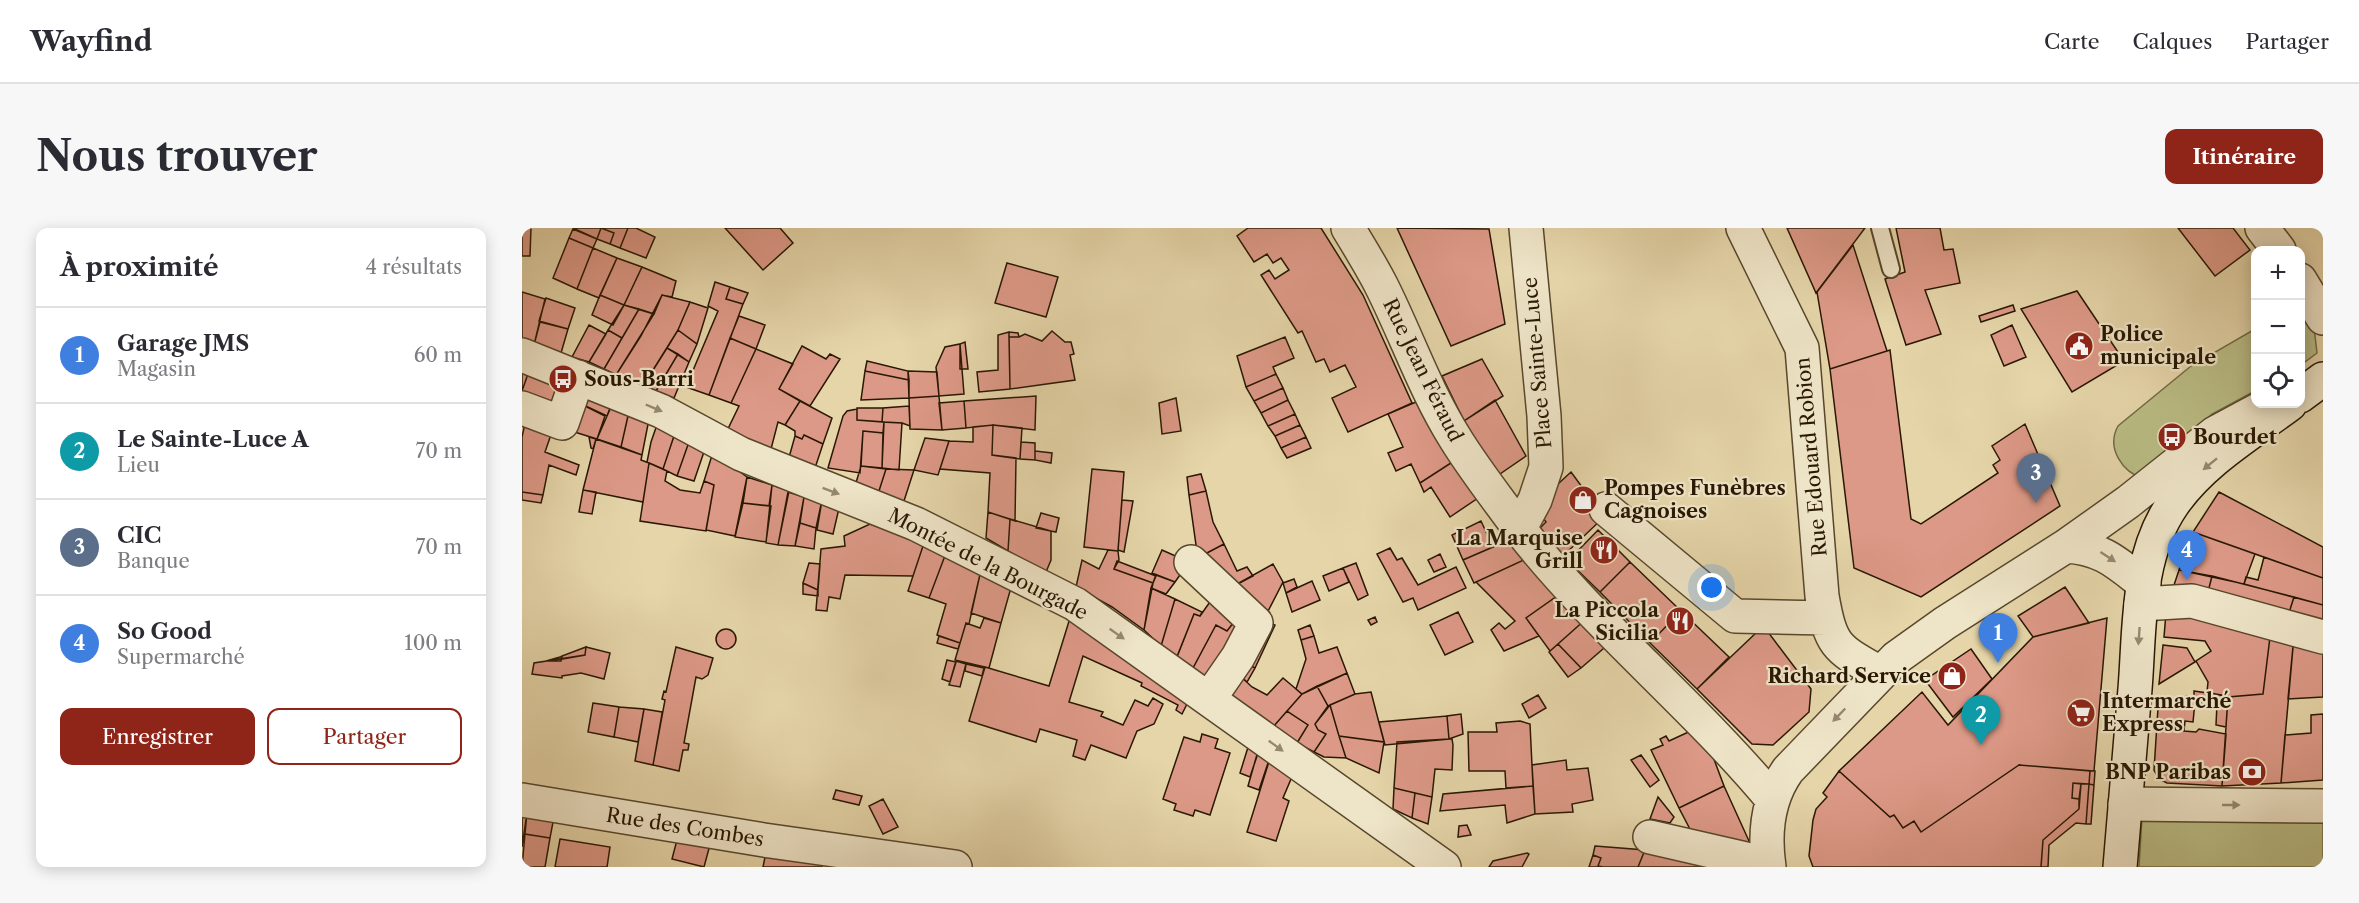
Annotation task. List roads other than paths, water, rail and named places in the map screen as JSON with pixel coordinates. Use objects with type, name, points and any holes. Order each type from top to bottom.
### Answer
[{"type":"street","name":"Rue Jean Féraud","points":[[1348,228],[1382,285],[1425,382],[1455,439],[1520,528],[1590,609],[1748,770],[1772,799]]},
{"type":"street","name":"Place Sainte-Luce","points":[[1520,528],[1535,500],[1546,467],[1544,416],[1526,228]]},
{"type":"street","name":"Rue Edouard Robion","points":[[1743,228],[1802,348],[1826,618],[1836,645],[1843,652],[1880,673]]},
{"type":"street","points":[[2262,228],[2276,246]]},
{"type":"street","points":[[2305,287],[2323,318]]},
{"type":"street","name":"Montée de la Bourgade","points":[[522,356],[660,411],[741,454],[916,524],[1075,604],[1444,867]]},
{"type":"street","points":[[522,408],[562,423],[578,377]]},
{"type":"street","points":[[2120,867],[2143,594],[2149,556],[2161,524],[2173,504],[2208,466],[2306,391]]},
{"type":"street","points":[[1650,837],[1769,866],[1768,834],[1772,799],[1788,770],[1880,673],[1945,623],[2066,546],[2128,502],[2215,433],[2262,408]]},
{"type":"street","points":[[1606,509],[1735,616],[1826,618]]},
{"type":"street","points":[[2066,546],[2084,547],[2103,553],[2143,594],[2192,601],[2323,637]]},
{"type":"street","points":[[1191,562],[1256,622],[1238,657],[1209,699]]},
{"type":"street","name":"Rue des Combes","points":[[522,800],[764,840],[939,865]]},
{"type":"street","points":[[2124,804],[2323,806]]},
{"type":"lane","points":[[1880,228],[1891,268]]},
{"type":"place","name":"Police municipale","points":[[2079,346]]},
{"type":"place","name":"Sous-Barri","points":[[563,379]]},
{"type":"place","name":"Bourdet","points":[[2172,437]]},
{"type":"place","name":"Pompes Funèbres Cagnoises","points":[[1583,500]]},
{"type":"place","name":"CIC","points":[[2036,503]]},
{"type":"place","name":"La Marquise Grill","points":[[1604,550]]},
{"type":"place","name":"So Good","points":[[2187,580]]},
{"type":"place","name":"La Piccola Sicilia","points":[[1680,621]]},
{"type":"place","name":"Garage JMS","points":[[1998,663]]},
{"type":"place","name":"Richard Service","points":[[1952,676]]},
{"type":"place","name":"Intermarché Express","points":[[2081,713]]},
{"type":"place","name":"Le Sainte-Luce A","points":[[1981,745]]},
{"type":"place","name":"BNP Paribas","points":[[2252,772]]}]
